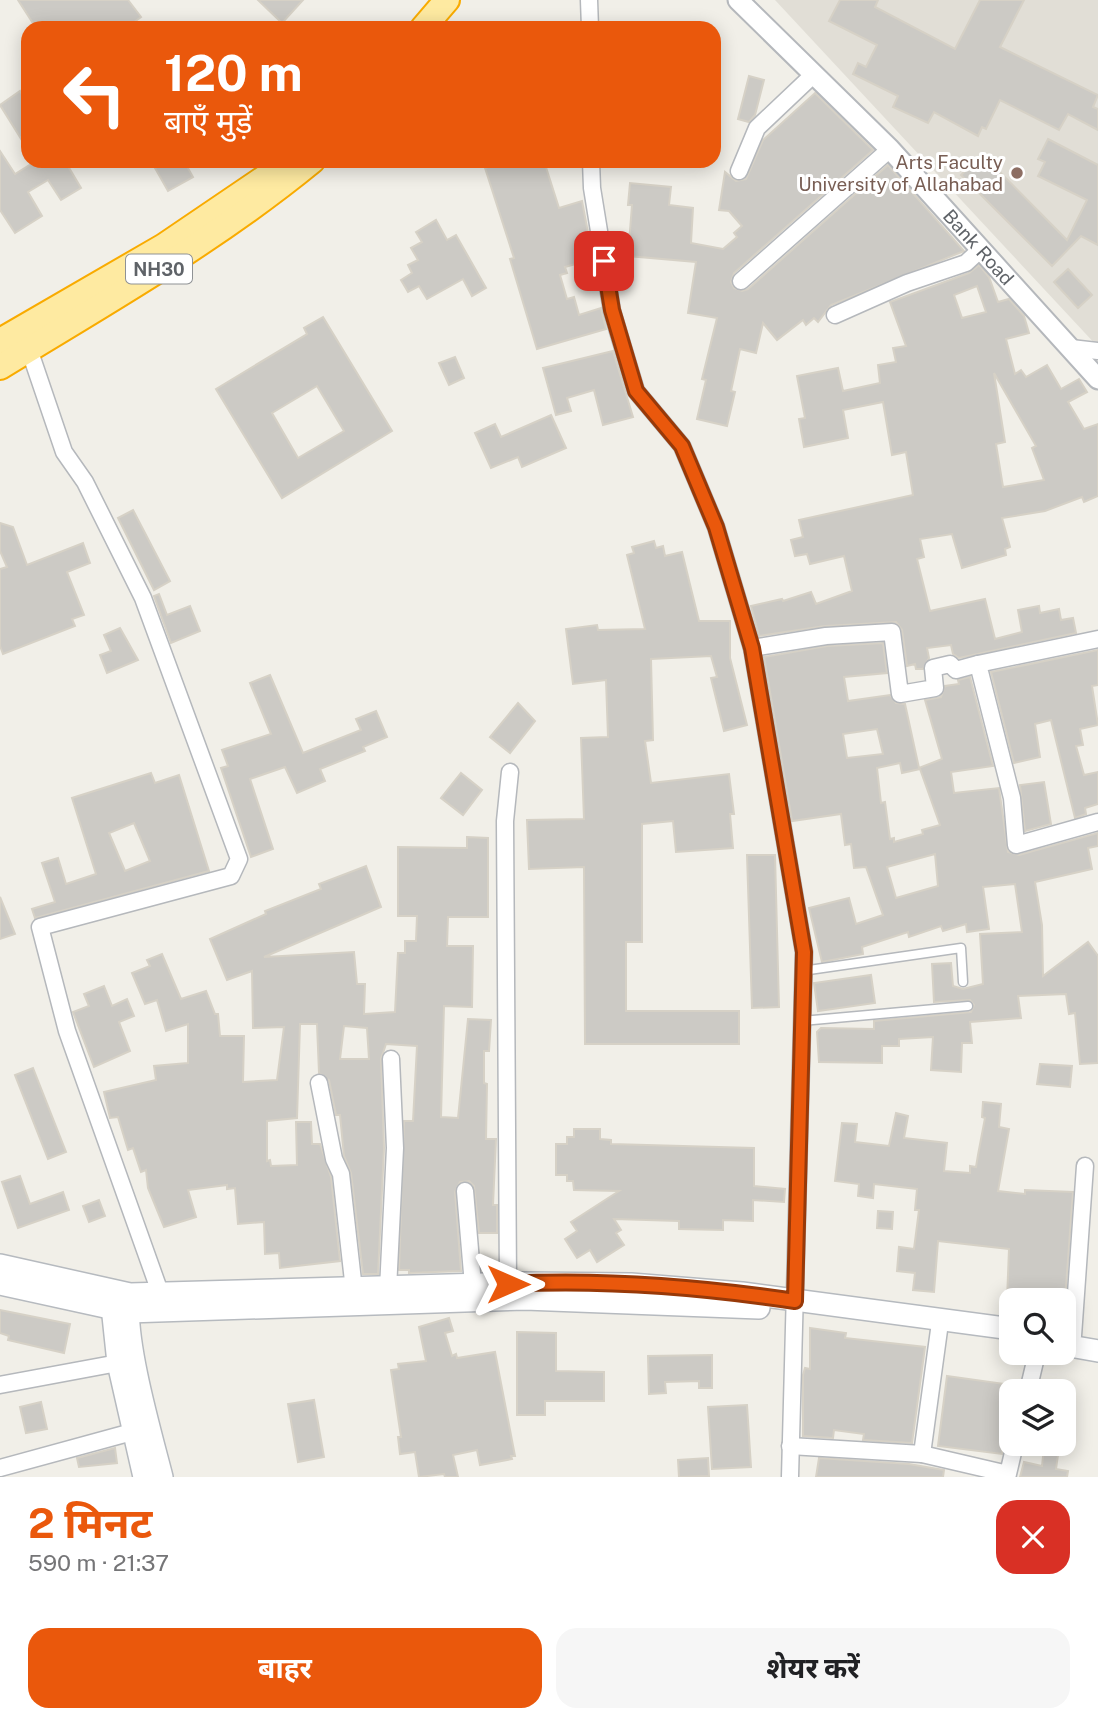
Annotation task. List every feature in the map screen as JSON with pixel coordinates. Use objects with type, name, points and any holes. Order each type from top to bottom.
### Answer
[{"type":"highway","points":[[429,21],[447,0]]},
{"type":"highway","points":[[447,21],[465,0]]},
{"type":"highway","name":"NH30","points":[[0,341],[164,246],[280,168]]},
{"type":"highway","name":"NH30","points":[[0,367],[240,216],[303,168]]},
{"type":"main road","points":[[0,1265],[120,1301],[160,1295],[508,1284],[631,1284],[742,1293],[939,1330],[999,1337]]},
{"type":"main road","points":[[0,1284],[120,1301],[525,1299],[795,1305],[906,1312],[999,1327]]},
{"type":"main road","points":[[120,1301],[118,1363],[144,1477]]},
{"type":"main road","points":[[120,1301],[162,1477]]},
{"type":"main road","points":[[1076,1339],[1098,1339]]},
{"type":"main road","points":[[1076,1342],[1098,1351]]},
{"type":"street","points":[[589,0],[590,21]]},
{"type":"street","name":"Bank Road","points":[[738,0],[890,149],[1098,379]]},
{"type":"street","points":[[739,171],[757,128],[813,75]]},
{"type":"street","points":[[741,281],[890,149]]},
{"type":"street","points":[[591,168],[592,188],[612,310],[636,391],[682,446],[716,527],[752,648],[804,952],[790,1477]]},
{"type":"street","points":[[835,316],[908,283],[966,263],[980,250]]},
{"type":"street","points":[[1071,348],[1098,351]]},
{"type":"street","points":[[29,349],[64,452],[85,482],[143,598],[239,859],[231,876],[40,927],[67,1031],[160,1295]]},
{"type":"street","points":[[752,648],[826,636],[892,632],[900,694],[935,688],[933,668],[950,664],[956,670],[1098,639]]},
{"type":"street","points":[[978,664],[1010,787],[1016,845],[1098,822]]},
{"type":"street","points":[[508,1284],[505,821],[510,772]]},
{"type":"street","points":[[388,1289],[395,1148],[391,1059]]},
{"type":"street","points":[[319,1083],[334,1159],[341,1174],[354,1290]]},
{"type":"street","points":[[1072,1288],[1085,1166]]},
{"type":"street","points":[[465,1191],[473,1285]]},
{"type":"street","points":[[922,1454],[939,1330]]},
{"type":"street","points":[[0,1385],[118,1363]]},
{"type":"street","points":[[0,1468],[132,1432]]},
{"type":"street","points":[[790,1446],[922,1454],[1008,1474],[1012,1456]]},
{"type":"lane","points":[[802,971],[961,948],[964,982]]},
{"type":"lane","points":[[803,1021],[968,1006]]},
{"type":"shaded area","name":"Arts Faculty University of Allahabad","points":[[775,0],[1098,0],[1098,347]]},
{"type":"building","points":[[18,0],[128,0],[141,17],[136,21],[32,21]]},
{"type":"building","points":[[258,0],[303,0],[284,21],[280,21]]},
{"type":"building","points":[[840,0],[878,0],[875,7],[955,49],[980,0],[1024,0],[1000,47],[1098,95],[1093,107],[1098,109],[1098,130],[1068,114],[1059,130],[1000,100],[986,129],[982,127],[978,136],[934,112],[928,123],[893,107],[898,96],[853,74],[858,63],[866,67],[877,45],[829,21]]},
{"type":"building","points":[[749,76],[764,80],[755,115],[749,122],[738,119]]},
{"type":"building","points":[[20,91],[21,139],[0,105]]},
{"type":"building","points":[[815,93],[873,150],[734,273],[731,282],[734,288],[742,291],[748,289],[888,165],[964,251],[831,305],[818,322],[814,318],[806,325],[803,320],[777,340],[763,323],[756,353],[740,349],[731,391],[735,392],[727,426],[697,419],[706,380],[702,379],[717,318],[688,313],[696,262],[628,256],[632,205],[628,205],[630,183],[671,187],[669,205],[693,208],[691,243],[723,249],[737,237],[734,233],[742,226],[729,211],[719,210],[725,172],[736,181],[746,179],[763,140]]},
{"type":"building","points":[[1048,139],[1098,165],[1098,245],[1081,236],[1052,266],[961,175],[982,154],[1067,240],[1087,200],[1038,176],[1045,162],[1038,159]]},
{"type":"building","points":[[0,151],[15,174],[25,168],[69,168],[81,188],[61,200],[48,180],[28,192],[42,216],[15,233],[0,210]]},
{"type":"building","points":[[155,168],[188,168],[193,177],[168,191]]},
{"type":"building","points":[[485,168],[546,168],[559,208],[582,201],[593,259],[565,267],[567,273],[560,275],[567,299],[574,297],[579,315],[601,308],[606,329],[537,349],[510,259],[514,258]]},
{"type":"building","points":[[436,220],[447,240],[456,235],[486,288],[472,296],[463,279],[427,299],[419,286],[408,292],[401,280],[412,273],[408,265],[418,260],[411,248],[422,242],[416,232]]},
{"type":"building","points":[[979,265],[989,277],[998,302],[1009,299],[1024,316],[1029,333],[1006,339],[1015,374],[1021,370],[1026,377],[1047,365],[1061,389],[1079,379],[1087,392],[1068,402],[1084,429],[1098,424],[1098,496],[1084,502],[1082,497],[1045,511],[1002,518],[1010,547],[1005,549],[1006,555],[962,568],[952,534],[920,539],[924,557],[917,559],[930,611],[985,599],[995,639],[1022,632],[1018,610],[1039,606],[1040,613],[1059,609],[1061,620],[1073,618],[1076,633],[959,658],[953,654],[951,645],[927,648],[929,658],[923,669],[916,669],[915,664],[907,666],[902,630],[896,622],[825,626],[759,636],[751,606],[782,599],[783,601],[811,592],[816,604],[852,591],[844,556],[810,564],[807,554],[795,556],[791,540],[803,537],[799,520],[913,495],[906,452],[892,455],[883,402],[843,410],[848,438],[804,447],[799,419],[805,418],[797,376],[838,368],[843,391],[880,383],[878,365],[896,362],[893,348],[906,346],[890,302],[969,273]],"holes":[[[977,286],[986,312],[962,318],[954,295]],[[994,373],[1036,446],[1032,448],[1044,480],[1003,487],[996,444],[1005,442]]]},
{"type":"building","points":[[1068,269],[1092,295],[1078,308],[1054,282]]},
{"type":"building","points":[[323,317],[392,431],[282,498],[216,389],[307,334],[304,328]],"holes":[[[317,386],[344,431],[298,458],[272,413]]]},
{"type":"building","points":[[613,351],[633,417],[603,425],[594,390],[567,398],[571,411],[556,415],[543,368]]},
{"type":"building","points":[[455,357],[464,378],[449,385],[439,363]]},
{"type":"building","points":[[551,415],[566,448],[522,467],[518,457],[491,468],[475,433],[495,424],[501,437]]},
{"type":"building","points":[[133,510],[170,581],[154,590],[118,518]]},
{"type":"building","points":[[0,523],[13,527],[27,565],[83,543],[90,563],[67,572],[84,615],[72,619],[75,626],[3,654],[0,646],[0,569],[7,567],[0,551]]},
{"type":"building","points":[[654,541],[656,548],[663,546],[665,556],[682,552],[699,621],[730,621],[730,658],[747,725],[724,731],[711,678],[717,677],[711,656],[651,659],[653,740],[645,741],[651,783],[729,774],[734,814],[730,814],[733,848],[676,852],[673,821],[642,824],[642,942],[626,942],[626,1011],[739,1011],[739,1044],[585,1044],[584,867],[529,869],[527,820],[584,819],[581,738],[608,737],[606,680],[573,684],[566,629],[597,625],[598,630],[645,629],[627,555],[634,553],[632,547]]},
{"type":"building","points":[[159,594],[167,615],[190,606],[200,631],[171,643],[154,596]]},
{"type":"building","points":[[120,628],[138,660],[107,673],[100,655],[111,651],[104,635]]},
{"type":"building","points":[[883,643],[887,673],[844,677],[848,701],[890,695],[896,703],[905,704],[919,768],[942,759],[925,700],[941,697],[945,686],[959,684],[958,680],[970,677],[993,766],[951,772],[954,793],[999,788],[1008,852],[1019,855],[1098,833],[1098,846],[1088,848],[1092,869],[1035,882],[1042,925],[1043,976],[1088,942],[1098,956],[1098,1063],[1080,1064],[1075,1013],[1069,1014],[1066,994],[1018,996],[1021,1018],[970,1022],[972,1043],[962,1043],[961,1072],[931,1070],[933,1037],[899,1039],[899,1046],[882,1046],[882,1063],[819,1062],[817,1032],[821,1028],[874,1029],[874,1021],[971,1012],[974,1005],[970,1000],[934,1002],[932,964],[951,963],[953,986],[963,989],[983,984],[980,934],[1022,932],[1015,884],[983,887],[989,929],[967,932],[966,924],[943,931],[941,926],[909,937],[908,932],[862,947],[863,954],[822,962],[809,908],[849,898],[856,924],[883,915],[866,867],[854,868],[851,844],[845,845],[841,814],[792,821],[764,657],[827,646]],"holes":[[[877,729],[883,754],[847,758],[843,734]],[[900,763],[902,773],[920,769],[940,825],[922,830],[923,834],[894,842],[894,838],[890,839],[885,802],[881,803],[877,768]],[[935,854],[938,886],[896,898],[887,867]]]},
{"type":"building","points":[[1098,650],[1098,685],[1092,686],[1098,725],[1080,729],[1083,745],[1076,746],[1084,775],[1098,772],[1098,804],[1085,808],[1086,814],[1075,818],[1051,720],[1035,724],[1040,757],[1014,763],[991,672]]},
{"type":"building","points":[[270,675],[303,753],[361,730],[356,719],[376,711],[387,737],[363,747],[365,751],[320,769],[325,781],[297,793],[285,767],[250,779],[273,849],[251,857],[221,768],[228,766],[222,750],[271,734],[250,683]]},
{"type":"building","points":[[518,703],[535,721],[510,753],[490,737]]},
{"type":"building","points":[[151,773],[155,783],[179,775],[209,871],[35,918],[32,909],[55,902],[42,863],[58,858],[66,884],[96,874],[72,798]],"holes":[[[134,823],[150,861],[125,871],[109,833]]]},
{"type":"building","points":[[461,773],[482,790],[463,815],[441,798]]},
{"type":"building","points":[[1044,782],[1051,824],[1025,831],[1020,785]]},
{"type":"building","points":[[467,837],[488,838],[488,917],[448,917],[447,946],[473,946],[472,1007],[444,1006],[441,1117],[458,1118],[468,1019],[491,1020],[489,1051],[484,1051],[484,1083],[487,1084],[486,1139],[496,1139],[493,1205],[497,1205],[497,1233],[479,1233],[474,1186],[469,1181],[460,1182],[455,1192],[461,1271],[409,1273],[409,1270],[399,1270],[404,1121],[413,1121],[417,1046],[386,1044],[381,1059],[384,1148],[378,1274],[363,1274],[351,1173],[344,1156],[340,1115],[336,1115],[329,1080],[319,1073],[317,1024],[300,1024],[297,1118],[267,1121],[267,1161],[270,1160],[271,1166],[297,1165],[296,1122],[311,1122],[312,1144],[320,1144],[331,1177],[340,1261],[280,1268],[279,1253],[265,1254],[264,1222],[238,1224],[235,1188],[227,1189],[227,1185],[188,1190],[196,1217],[164,1227],[148,1188],[146,1170],[141,1172],[133,1148],[128,1150],[118,1117],[110,1118],[104,1092],[156,1080],[154,1066],[188,1063],[188,1024],[166,1031],[157,1000],[145,1004],[132,973],[150,966],[147,960],[162,954],[181,999],[206,991],[215,1014],[218,1014],[220,1036],[244,1036],[243,1082],[277,1080],[284,1027],[253,1028],[252,971],[227,980],[210,939],[266,914],[265,911],[321,889],[319,884],[366,866],[381,907],[264,957],[354,952],[357,984],[365,984],[364,1014],[395,1012],[398,953],[405,953],[405,941],[416,941],[417,916],[398,916],[398,847],[467,848]],"holes":[[[344,1026],[367,1028],[369,1059],[340,1059]]]},
{"type":"building","points":[[747,855],[775,855],[779,1007],[752,1008]]},
{"type":"building","points":[[0,897],[15,934],[0,939]]},
{"type":"building","points":[[871,975],[875,1003],[818,1011],[814,983]]},
{"type":"building","points":[[104,986],[112,1006],[127,999],[134,1016],[119,1022],[130,1051],[94,1067],[73,1012],[89,1006],[84,994]]},
{"type":"building","points":[[1040,1064],[1072,1066],[1070,1087],[1037,1084]]},
{"type":"building","points":[[33,1068],[66,1152],[48,1159],[15,1075]]},
{"type":"building","points":[[983,1102],[1001,1104],[999,1127],[1009,1129],[998,1191],[1025,1194],[1025,1190],[1073,1192],[1066,1288],[1007,1288],[1009,1249],[938,1241],[934,1292],[913,1290],[915,1273],[897,1271],[899,1247],[914,1249],[919,1210],[915,1210],[917,1189],[874,1184],[873,1198],[858,1196],[859,1184],[835,1181],[842,1123],[857,1124],[855,1142],[889,1146],[896,1113],[908,1116],[904,1138],[947,1143],[944,1171],[970,1173],[970,1166],[976,1167],[985,1118],[982,1117]]},
{"type":"building","points":[[574,1129],[600,1129],[600,1139],[611,1140],[611,1144],[754,1148],[754,1186],[785,1189],[784,1202],[753,1200],[753,1221],[723,1220],[723,1230],[679,1229],[679,1221],[614,1219],[621,1230],[616,1233],[624,1245],[597,1262],[590,1250],[577,1258],[565,1239],[577,1231],[571,1222],[619,1191],[574,1190],[573,1181],[567,1181],[567,1175],[556,1175],[556,1144],[567,1144],[567,1137],[574,1137]]},
{"type":"building","points":[[20,1176],[30,1204],[63,1192],[69,1210],[18,1228],[2,1182]]},
{"type":"building","points":[[99,1200],[105,1216],[89,1222],[83,1206]]},
{"type":"building","points":[[878,1211],[893,1212],[892,1229],[877,1228]]},
{"type":"building","points":[[0,1310],[70,1324],[64,1353],[8,1340],[9,1336],[0,1333]]},
{"type":"building","points":[[449,1318],[453,1331],[445,1333],[452,1356],[456,1354],[457,1358],[495,1352],[515,1456],[511,1456],[512,1459],[480,1465],[477,1450],[453,1455],[458,1477],[445,1477],[444,1474],[419,1477],[415,1452],[400,1454],[398,1437],[401,1437],[391,1370],[399,1369],[398,1364],[426,1361],[419,1327]]},
{"type":"building","points":[[810,1328],[846,1333],[845,1338],[925,1347],[912,1443],[863,1440],[864,1434],[834,1430],[833,1438],[803,1436],[803,1375],[805,1368],[810,1369]]},
{"type":"building","points":[[517,1332],[556,1333],[556,1371],[604,1372],[604,1401],[545,1401],[545,1415],[517,1415]]},
{"type":"building","points":[[712,1355],[712,1388],[699,1388],[699,1381],[665,1382],[666,1393],[649,1394],[648,1356]]},
{"type":"building","points":[[947,1376],[999,1383],[999,1454],[938,1446]]},
{"type":"building","points":[[314,1400],[324,1457],[298,1462],[288,1404]]},
{"type":"building","points":[[41,1402],[47,1429],[26,1433],[20,1407]]},
{"type":"building","points":[[747,1405],[751,1467],[712,1469],[708,1407]]},
{"type":"building","points":[[115,1448],[117,1463],[79,1467],[77,1458]]},
{"type":"building","points":[[1043,1456],[1058,1456],[1056,1469],[1068,1471],[1067,1477],[1020,1477],[1024,1462],[1042,1466]]},
{"type":"building","points":[[708,1458],[709,1476],[679,1477],[678,1460]]},
{"type":"building","points":[[819,1458],[909,1464],[944,1470],[943,1477],[816,1477]]},
{"type":"place","name":"Arts Faculty University of Allahabad","points":[[1017,173]]},
{"type":"route","points":[[508,1284],[631,1284],[742,1293],[795,1301],[804,952],[752,648],[716,527],[682,446],[636,391],[612,310],[604,261]]}]
